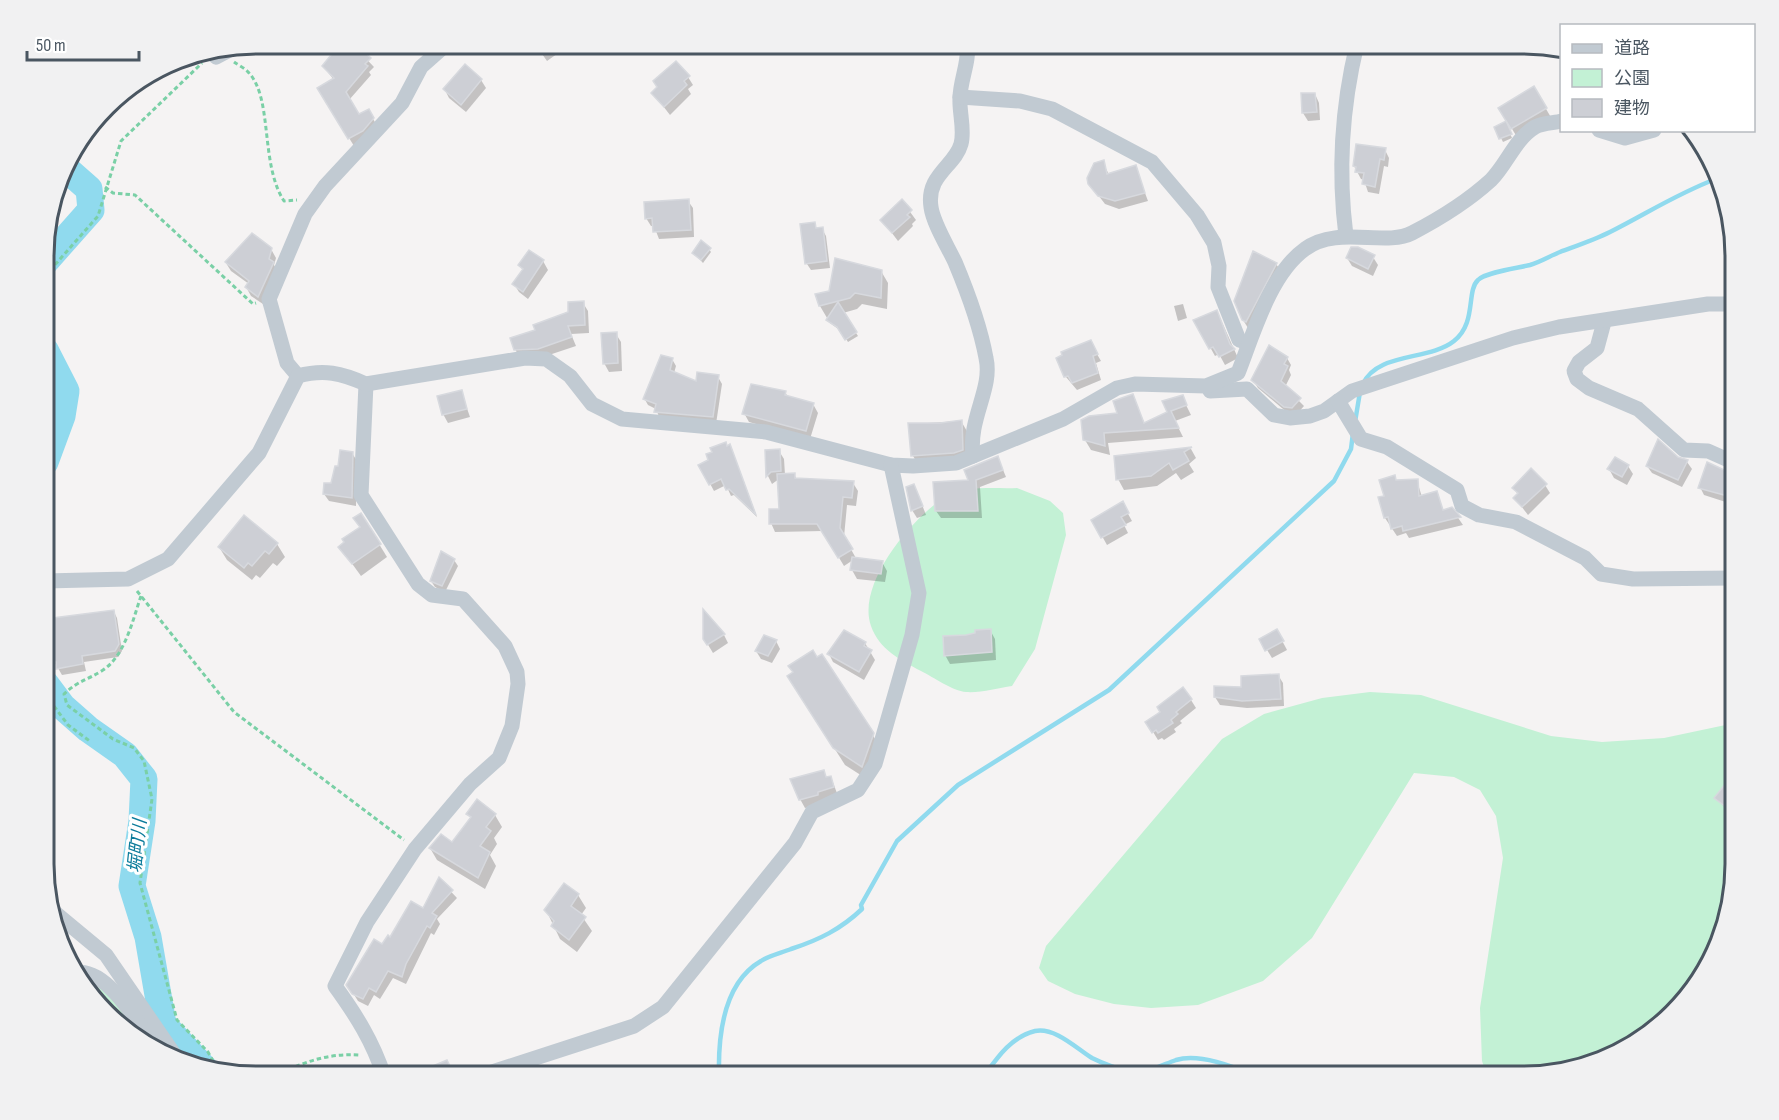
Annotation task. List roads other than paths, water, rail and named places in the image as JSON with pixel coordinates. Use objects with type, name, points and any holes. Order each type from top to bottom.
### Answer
[{"type":"street","points":[[298,376],[287,363],[269,299],[305,214],[320,193],[402,103],[421,68],[436,54]]},
{"type":"street","points":[[966,54],[960,97],[962,141],[957,155],[942,169],[934,186],[931,207],[967,289],[987,359],[988,375],[974,420],[971,443],[973,456]]},
{"type":"street","points":[[1346,236],[1341,195],[1346,92],[1355,54]]},
{"type":"street","points":[[960,97],[1020,101],[1053,109],[1152,162],[1197,215],[1214,243],[1219,266],[1218,286],[1239,340],[1248,343]]},
{"type":"street","points":[[54,581],[128,579],[168,559],[259,453],[298,376],[320,370],[344,374],[366,384],[525,358],[546,359],[570,376],[592,405],[622,419],[766,432],[891,465],[956,463],[1063,419],[1117,388],[1135,384],[1206,387],[1238,373],[1248,343],[1288,266],[1305,249],[1320,241],[1346,236],[1408,235],[1456,207],[1492,178],[1519,142],[1535,126],[1560,121]]},
{"type":"street","points":[[1606,132],[1625,138],[1647,132]]},
{"type":"street","points":[[1206,387],[1206,391],[1247,389],[1274,415],[1290,418],[1324,411],[1352,391],[1514,338],[1559,327],[1604,322],[1708,304],[1725,304]]},
{"type":"street","points":[[1604,322],[1597,348],[1579,362],[1574,371],[1577,379],[1590,388],[1638,409],[1684,450],[1708,451],[1725,459]]},
{"type":"street","points":[[366,384],[361,495],[418,584],[432,595],[463,598],[498,637],[517,672],[518,684],[512,726],[499,758],[470,784],[415,849],[367,922],[335,986],[370,1040],[380,1066]]},
{"type":"street","points":[[1338,401],[1361,439],[1387,447],[1457,490],[1462,506],[1479,515],[1516,522],[1585,558],[1601,574],[1633,579],[1725,578]]},
{"type":"street","points":[[511,1066],[634,1026],[663,1007],[795,843],[812,812],[858,790],[864,782],[875,764],[912,634],[919,594],[891,465]]},
{"type":"street","points":[[62,918],[106,955],[158,1040]]},
{"type":"street","points":[[86,973],[110,984],[153,1037]]},
{"type":"waterway","name":"堀町川","points":[[54,251],[91,210],[89,189],[72,174]]},
{"type":"waterway","points":[[1363,384],[1370,374],[1380,367],[1431,352],[1454,341],[1466,325],[1474,285],[1482,277],[1534,264],[1598,238],[1675,197],[1711,181]]},
{"type":"waterway","name":"堀町川","points":[[54,368],[66,391],[62,416],[54,438]]},
{"type":"waterway","points":[[1355,422],[1360,392]]},
{"type":"waterway","points":[[719,1066],[725,1012],[738,983],[748,971],[764,959],[820,938],[846,922],[862,909],[861,905],[897,841],[958,785],[1109,690],[1334,481],[1351,449],[1353,433]]},
{"type":"waterway","name":"堀町川","points":[[54,695],[63,707],[88,729],[125,755],[144,779],[142,821],[132,886],[148,937],[163,1024],[192,1055]]},
{"type":"waterway","points":[[992,1066],[1012,1043],[1035,1031],[1058,1035],[1092,1058],[1111,1066]]},
{"type":"waterway","points":[[1159,1066],[1185,1058],[1196,1058],[1229,1066]]}]
